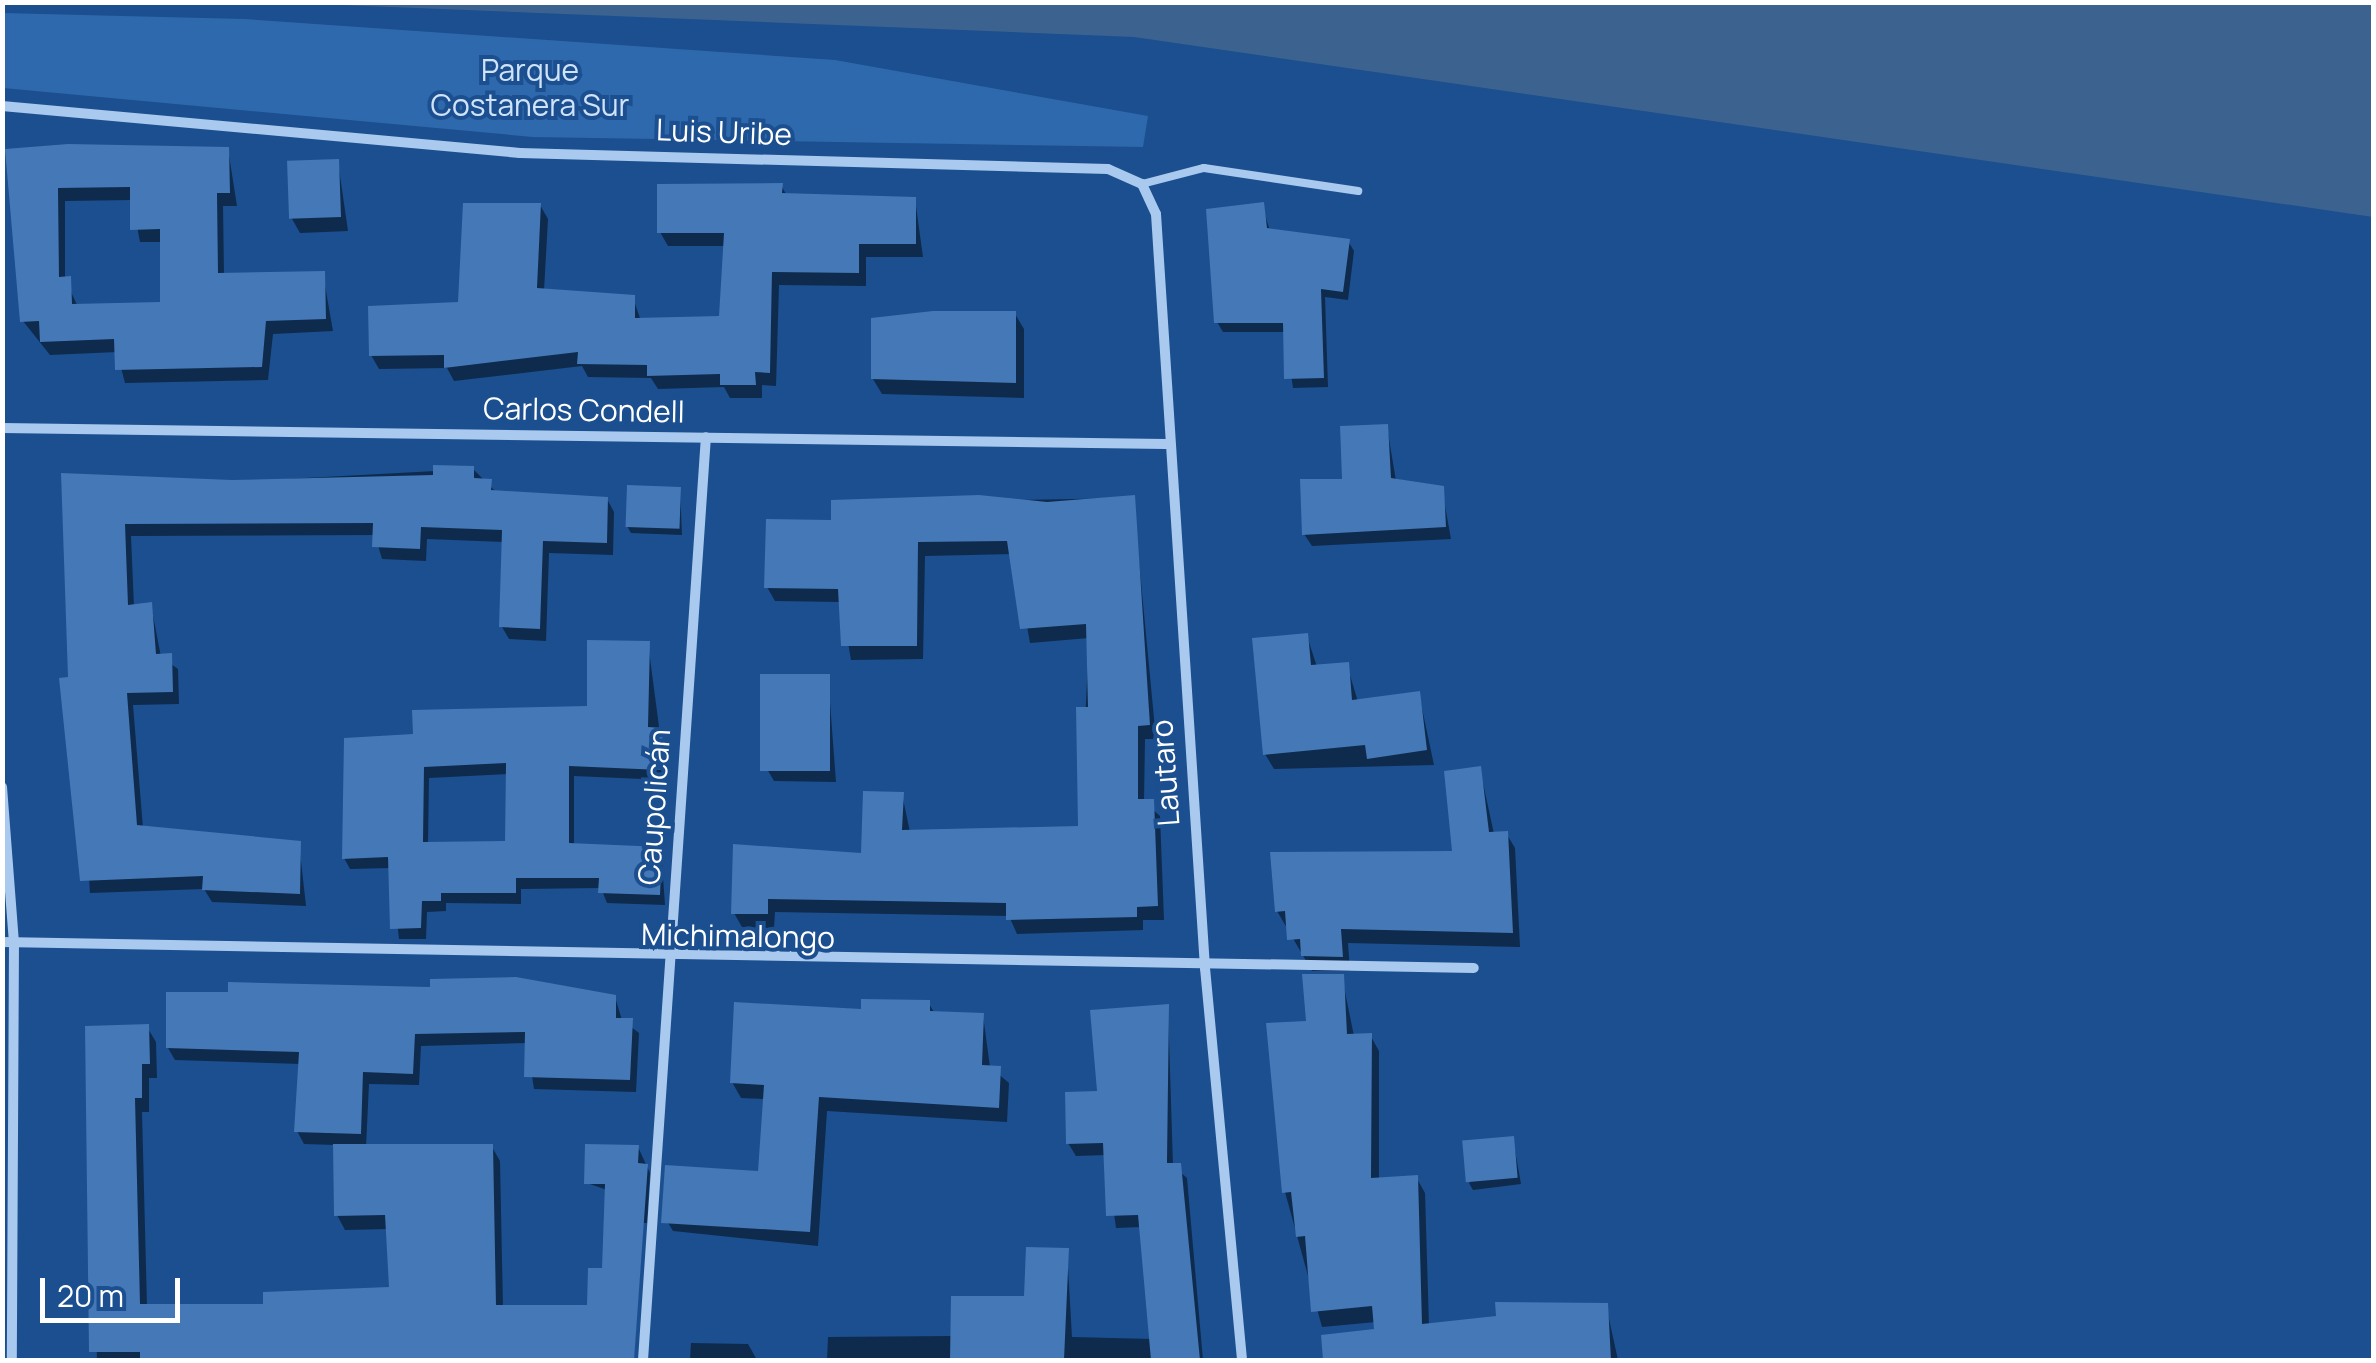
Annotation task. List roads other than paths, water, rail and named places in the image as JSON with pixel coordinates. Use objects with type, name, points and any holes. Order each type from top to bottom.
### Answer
[{"type":"street","name":"Luis Uribe","points":[[2,106],[520,153],[1108,169],[1142,184]]},
{"type":"street","name":"Lautaro","points":[[1142,184],[1156,214],[1166,444],[1205,968],[1242,1360]]},
{"type":"street","name":"Carlos Condell","points":[[2,428],[1166,444]]},
{"type":"street","name":"Caupolicán","points":[[643,1360],[667,961],[706,437]]},
{"type":"street","points":[[2,788],[8,942],[12,1360]]},
{"type":"street","name":"Michimalongo","points":[[8,942],[667,961],[1474,968]]},
{"type":"lane","points":[[1142,184],[1204,168],[1358,191]]},
{"type":"park label","name":"Parque Costanera Sur","points":[[530,87]]}]
